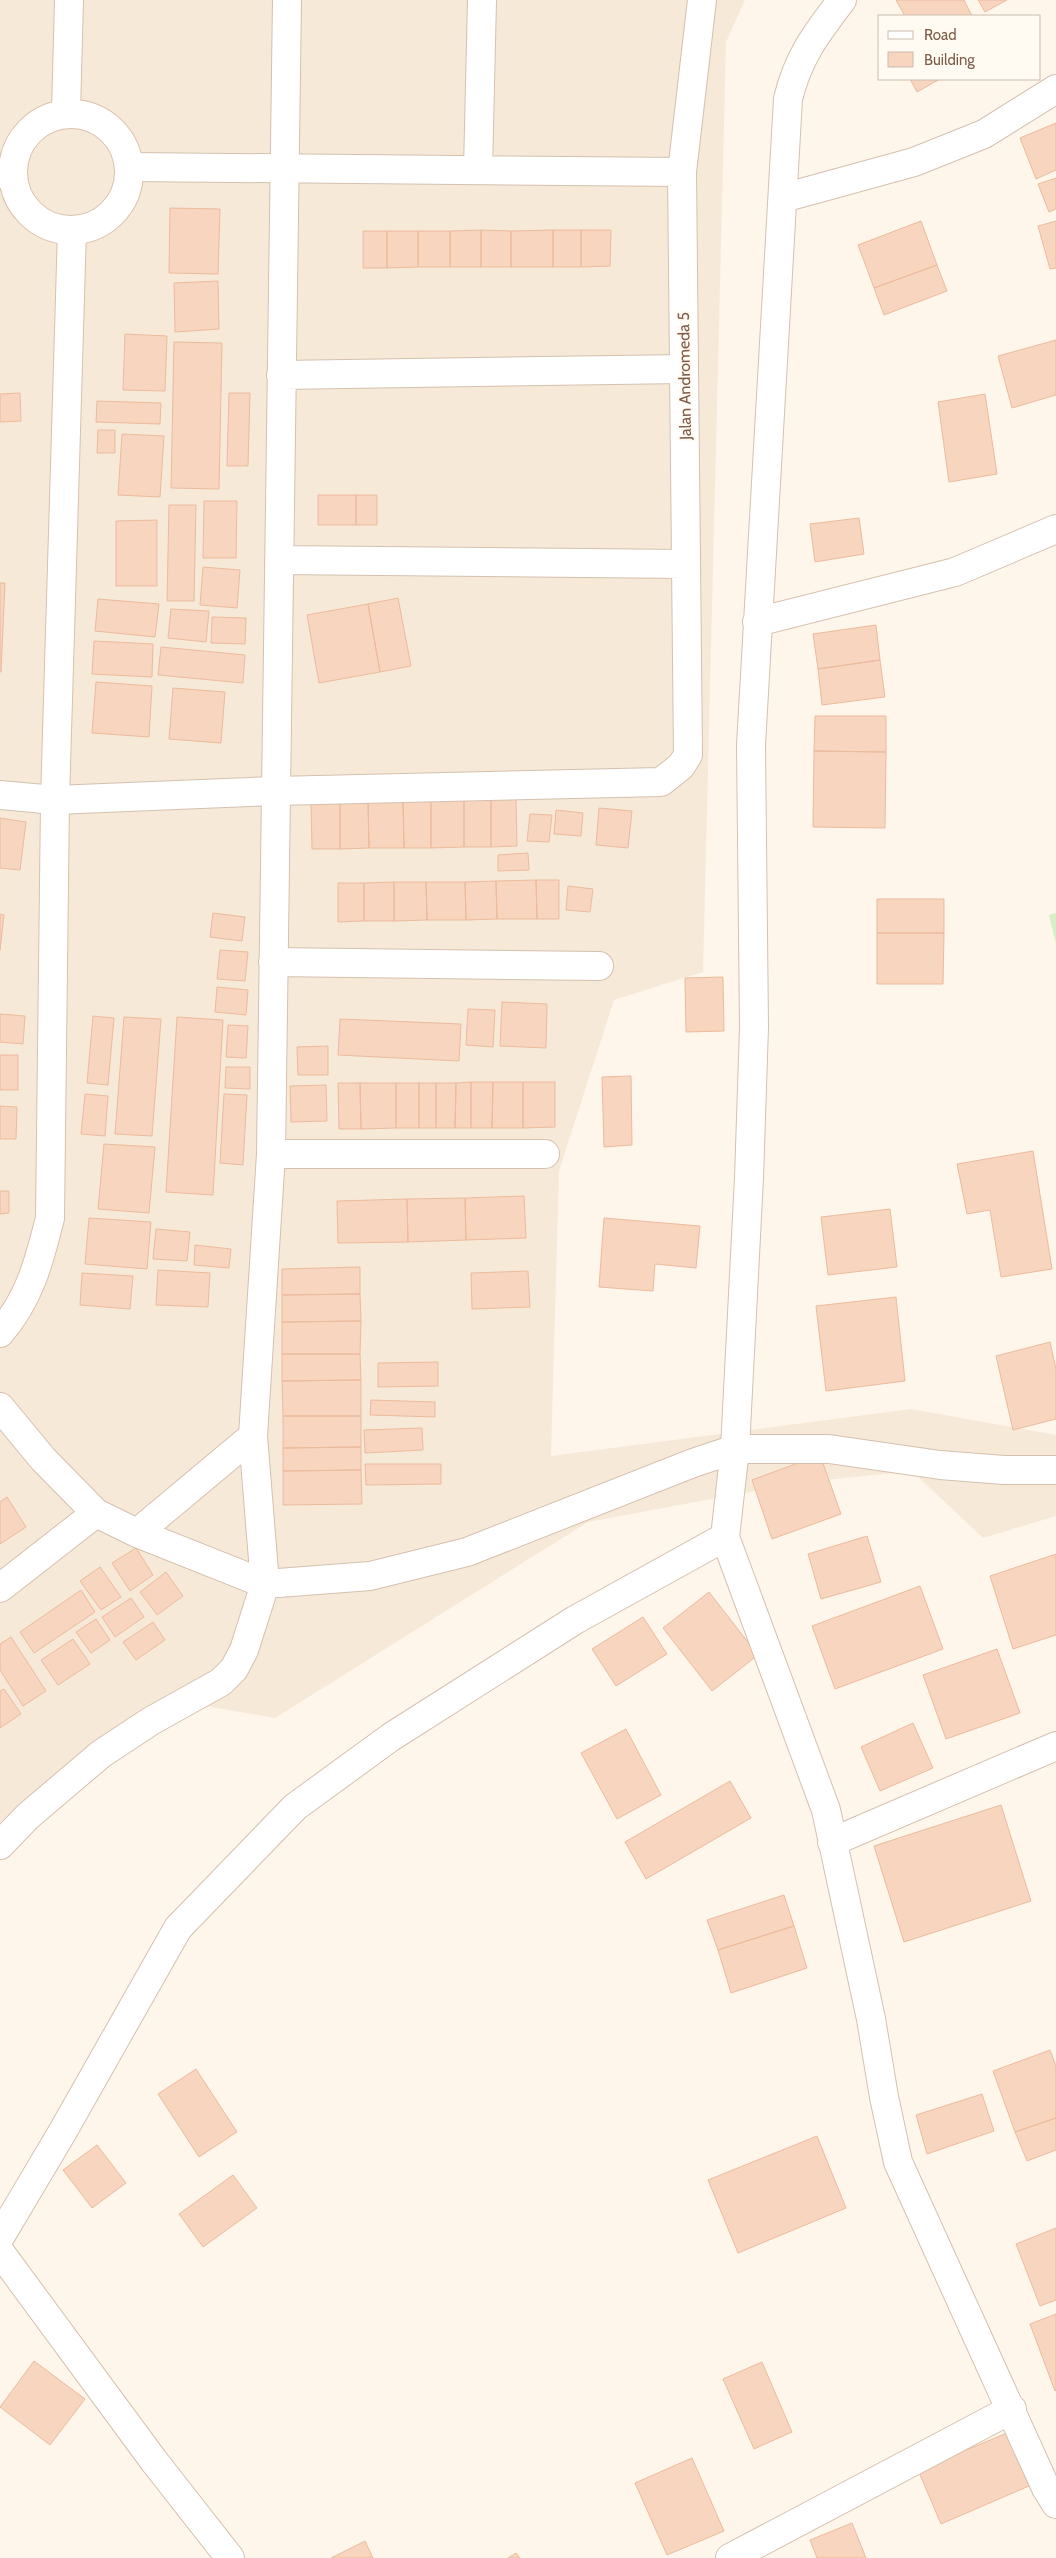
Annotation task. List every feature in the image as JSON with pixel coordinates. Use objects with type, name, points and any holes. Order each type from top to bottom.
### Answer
[{"type":"street","points":[[66,113],[69,0]]},
{"type":"street","points":[[0,1845],[28,1816],[101,1754],[151,1721],[221,1682],[234,1668],[244,1650],[265,1584],[253,1436],[270,1154],[287,0]]},
{"type":"street","points":[[478,170],[482,0]]},
{"type":"street","points":[[842,0],[814,35],[794,74],[788,100],[751,745],[753,1056],[749,1178],[735,1449],[725,1537],[826,1810],[871,2019],[884,2097],[898,2162],[1012,2409],[1046,2488],[1056,2504]]},
{"type":"street","name":"Jalan Andromeda 5","points":[[275,791],[660,782],[681,766],[688,755],[682,172],[703,2]]},
{"type":"street","points":[[783,198],[914,162],[984,134],[1056,89]]},
{"type":"street","points":[[66,113],[82,114],[97,118],[109,127],[123,145],[130,167],[129,183],[124,198],[114,211],[102,221],[88,228],[72,230],[57,229],[42,223],[30,214],[21,202],[6,173],[19,144],[28,132],[52,116],[66,113]]},
{"type":"street","points":[[130,167],[682,172]]},
{"type":"street","points":[[0,1333],[16,1314],[38,1269],[50,1218],[55,800],[72,230]]},
{"type":"street","points":[[281,375],[684,369]]},
{"type":"street","points":[[758,622],[955,572],[1056,529]]},
{"type":"street","points":[[279,560],[686,564]]},
{"type":"street","points":[[0,795],[55,800],[275,791]]},
{"type":"street","points":[[273,962],[599,966]]},
{"type":"street","points":[[270,1154],[545,1154]]},
{"type":"street","points":[[0,1407],[43,1459],[96,1513],[137,1533],[265,1584],[370,1576],[467,1552],[693,1463],[735,1449],[829,1449],[940,1465],[1004,1470],[1056,1470]]},
{"type":"street","points":[[137,1533],[253,1436]]},
{"type":"street","points":[[0,1588],[96,1513]]},
{"type":"street","points":[[0,2237],[63,2131],[178,1928],[295,1807],[391,1737],[575,1620],[725,1537]]},
{"type":"street","points":[[832,1842],[1056,1746]]},
{"type":"street","points":[[0,2252],[154,2461],[230,2558]]},
{"type":"street","points":[[730,2558],[1012,2409]]},
{"type":"shaded area","points":[[0,0],[745,0],[726,42],[703,972],[614,1000],[559,1171],[551,1456],[911,1409],[1056,1435],[1056,1516],[983,1538],[912,1471],[797,1483],[588,1522],[275,1718],[206,1706],[109,1756],[0,1856]]},
{"type":"green space","points":[[1056,913],[1056,944],[1049,915]]},
{"type":"building","points":[[896,0],[964,0],[972,15],[904,15]]},
{"type":"building","points":[[978,0],[1007,0],[985,12]]},
{"type":"building","points":[[911,80],[938,80],[917,92]]},
{"type":"building","points":[[1056,123],[1056,170],[1036,179],[1020,138]]},
{"type":"building","points":[[1056,178],[1056,209],[1049,212],[1038,184]]},
{"type":"building","points":[[170,208],[220,209],[218,274],[169,273]]},
{"type":"building","points":[[921,221],[937,265],[874,288],[858,245]]},
{"type":"building","points":[[1056,221],[1056,268],[1050,269],[1038,226]]},
{"type":"building","points":[[481,230],[481,267],[450,267],[450,231]]},
{"type":"building","points":[[481,230],[511,231],[511,267],[481,267]]},
{"type":"building","points":[[553,230],[553,267],[511,267],[511,231]]},
{"type":"building","points":[[553,230],[581,230],[581,267],[553,267]]},
{"type":"building","points":[[581,230],[611,230],[610,266],[581,267]]},
{"type":"building","points":[[363,231],[387,231],[387,268],[363,268]]},
{"type":"building","points":[[387,231],[418,231],[418,267],[387,268]]},
{"type":"building","points":[[418,231],[450,231],[450,267],[418,267]]},
{"type":"building","points":[[937,265],[947,291],[884,315],[874,288]]},
{"type":"building","points":[[218,281],[219,329],[175,332],[174,283]]},
{"type":"building","points":[[125,334],[167,336],[165,391],[123,390]]},
{"type":"building","points":[[1056,340],[1056,395],[1012,408],[998,356]]},
{"type":"building","points":[[174,342],[222,343],[219,489],[171,488]]},
{"type":"building","points":[[20,393],[21,421],[0,422],[0,394]]},
{"type":"building","points":[[229,393],[250,393],[248,466],[227,466]]},
{"type":"building","points":[[985,394],[997,474],[949,482],[938,402]]},
{"type":"building","points":[[97,401],[161,403],[160,424],[96,422]]},
{"type":"building","points":[[98,430],[115,430],[115,453],[97,453]]},
{"type":"building","points":[[122,434],[164,436],[160,497],[118,495]]},
{"type":"building","points":[[318,495],[356,495],[356,525],[318,525]]},
{"type":"building","points":[[356,495],[377,495],[377,525],[356,525]]},
{"type":"building","points":[[204,501],[237,501],[236,558],[203,558]]},
{"type":"building","points":[[169,505],[196,505],[194,601],[167,601]]},
{"type":"building","points":[[859,518],[864,554],[815,562],[810,524]]},
{"type":"building","points":[[157,520],[157,586],[116,586],[116,521]]},
{"type":"building","points":[[203,567],[240,570],[237,608],[200,605]]},
{"type":"building","points":[[0,583],[5,583],[1,672],[0,672]]},
{"type":"building","points":[[398,598],[411,666],[380,672],[368,604]]},
{"type":"building","points":[[98,599],[159,604],[155,637],[95,631]]},
{"type":"building","points":[[368,604],[380,672],[319,683],[307,615]]},
{"type":"building","points":[[171,609],[209,611],[206,642],[168,638]]},
{"type":"building","points":[[212,617],[246,618],[245,644],[211,643]]},
{"type":"building","points":[[876,625],[880,660],[818,669],[813,634]]},
{"type":"building","points":[[94,641],[153,644],[152,677],[92,674]]},
{"type":"building","points":[[161,647],[245,655],[243,683],[158,675]]},
{"type":"building","points":[[880,660],[885,697],[822,705],[818,669]]},
{"type":"building","points":[[96,682],[152,686],[149,737],[92,733]]},
{"type":"building","points":[[173,688],[225,692],[221,743],[169,739]]},
{"type":"building","points":[[815,716],[886,716],[886,752],[814,751]]},
{"type":"building","points":[[814,751],[886,752],[885,828],[813,827]]},
{"type":"building","points":[[464,799],[491,799],[491,847],[464,847]]},
{"type":"building","points":[[464,799],[464,847],[431,848],[431,800]]},
{"type":"building","points":[[491,799],[516,799],[517,846],[491,847]]},
{"type":"building","points":[[403,800],[431,800],[431,848],[404,848]]},
{"type":"building","points":[[403,800],[404,848],[369,848],[368,801]]},
{"type":"building","points":[[340,801],[368,801],[369,848],[340,849]]},
{"type":"building","points":[[340,801],[340,849],[312,849],[311,802]]},
{"type":"building","points":[[599,808],[632,811],[628,848],[596,845]]},
{"type":"building","points":[[556,810],[583,813],[581,836],[554,834]]},
{"type":"building","points":[[530,814],[552,815],[549,842],[527,841]]},
{"type":"building","points":[[0,818],[26,822],[20,870],[0,868]]},
{"type":"building","points":[[528,853],[529,870],[498,871],[498,855]]},
{"type":"building","points":[[536,880],[559,880],[559,919],[537,919]]},
{"type":"building","points":[[536,880],[537,919],[497,919],[496,881]]},
{"type":"building","points":[[496,881],[497,919],[466,920],[465,882]]},
{"type":"building","points":[[394,882],[426,882],[427,920],[394,921]]},
{"type":"building","points":[[394,882],[394,921],[364,921],[364,883]]},
{"type":"building","points":[[426,882],[465,882],[466,920],[427,920]]},
{"type":"building","points":[[338,883],[364,883],[364,921],[338,922]]},
{"type":"building","points":[[568,886],[593,889],[590,912],[566,910]]},
{"type":"building","points":[[877,899],[944,899],[944,933],[877,933]]},
{"type":"building","points":[[213,913],[245,917],[242,941],[210,937]]},
{"type":"building","points":[[0,914],[4,915],[0,950]]},
{"type":"building","points":[[877,933],[944,933],[943,984],[877,984]]},
{"type":"building","points":[[220,950],[248,952],[245,981],[217,979]]},
{"type":"building","points":[[723,977],[724,1031],[686,1032],[685,978]]},
{"type":"building","points":[[217,987],[248,990],[246,1015],[215,1012]]},
{"type":"building","points":[[502,1002],[547,1004],[546,1048],[500,1046]]},
{"type":"building","points":[[468,1009],[495,1010],[493,1047],[466,1045]]},
{"type":"building","points":[[0,1014],[25,1016],[23,1044],[0,1042]]},
{"type":"building","points":[[93,1016],[114,1018],[108,1085],[87,1083]]},
{"type":"building","points":[[124,1017],[161,1019],[152,1136],[115,1134]]},
{"type":"building","points":[[177,1017],[223,1020],[213,1195],[166,1192]]},
{"type":"building","points":[[340,1019],[461,1024],[459,1061],[338,1055]]},
{"type":"building","points":[[228,1025],[248,1026],[246,1058],[226,1057]]},
{"type":"building","points":[[328,1046],[328,1075],[298,1075],[297,1047]]},
{"type":"building","points":[[0,1055],[18,1055],[18,1090],[0,1090]]},
{"type":"building","points":[[226,1067],[250,1067],[250,1089],[225,1088]]},
{"type":"building","points":[[631,1076],[632,1145],[604,1147],[602,1077]]},
{"type":"building","points":[[471,1082],[493,1082],[492,1128],[471,1128]]},
{"type":"building","points":[[471,1082],[471,1128],[455,1128],[456,1083]]},
{"type":"building","points":[[493,1082],[523,1082],[523,1128],[492,1128]]},
{"type":"building","points":[[523,1082],[555,1082],[555,1127],[523,1128]]},
{"type":"building","points":[[338,1083],[360,1083],[361,1129],[339,1129]]},
{"type":"building","points":[[360,1083],[396,1083],[396,1128],[361,1129]]},
{"type":"building","points":[[396,1083],[419,1083],[419,1128],[396,1128]]},
{"type":"building","points":[[419,1083],[436,1083],[436,1128],[419,1128]]},
{"type":"building","points":[[436,1083],[456,1083],[455,1128],[436,1128]]},
{"type":"building","points":[[326,1085],[327,1121],[291,1122],[290,1086]]},
{"type":"building","points":[[85,1094],[108,1096],[105,1136],[81,1134]]},
{"type":"building","points":[[224,1094],[247,1095],[243,1165],[220,1163]]},
{"type":"building","points":[[0,1106],[17,1107],[16,1139],[0,1139]]},
{"type":"building","points":[[104,1144],[155,1147],[149,1213],[98,1209]]},
{"type":"building","points":[[1033,1151],[1052,1269],[1001,1277],[990,1210],[967,1214],[957,1164]]},
{"type":"building","points":[[0,1191],[9,1191],[9,1213],[0,1214]]},
{"type":"building","points":[[524,1196],[526,1238],[466,1240],[465,1198]]},
{"type":"building","points":[[465,1198],[466,1240],[408,1242],[407,1199]]},
{"type":"building","points":[[407,1199],[408,1242],[338,1243],[337,1201]]},
{"type":"building","points":[[890,1209],[897,1267],[828,1275],[821,1217]]},
{"type":"building","points":[[89,1218],[151,1222],[147,1269],[85,1264]]},
{"type":"building","points":[[604,1218],[700,1226],[696,1268],[655,1264],[653,1291],[599,1287]]},
{"type":"building","points":[[156,1229],[190,1232],[187,1261],[153,1259]]},
{"type":"building","points":[[195,1245],[231,1249],[229,1268],[194,1265]]},
{"type":"building","points":[[360,1267],[360,1294],[282,1295],[282,1269]]},
{"type":"building","points":[[158,1270],[210,1273],[208,1307],[156,1305]]},
{"type":"building","points":[[528,1271],[530,1307],[472,1309],[471,1273]]},
{"type":"building","points":[[82,1273],[133,1276],[130,1309],[80,1305]]},
{"type":"building","points":[[360,1294],[361,1321],[282,1322],[282,1295]]},
{"type":"building","points":[[896,1297],[905,1381],[826,1391],[816,1306]]},
{"type":"building","points":[[361,1321],[360,1354],[282,1354],[282,1322]]},
{"type":"building","points":[[1050,1342],[1056,1369],[1056,1419],[1013,1430],[996,1356]]},
{"type":"building","points":[[282,1354],[360,1354],[361,1380],[282,1381]]},
{"type":"building","points":[[438,1362],[438,1386],[378,1387],[378,1363]]},
{"type":"building","points":[[361,1380],[361,1416],[283,1416],[282,1381]]},
{"type":"building","points":[[371,1400],[435,1402],[435,1417],[370,1415]]},
{"type":"building","points":[[283,1416],[361,1416],[361,1447],[283,1448]]},
{"type":"building","points":[[422,1428],[423,1450],[365,1453],[364,1430]]},
{"type":"building","points":[[361,1447],[361,1470],[283,1471],[283,1448]]},
{"type":"building","points":[[820,1455],[841,1514],[772,1539],[752,1480]]},
{"type":"building","points":[[365,1464],[441,1464],[441,1484],[366,1485]]},
{"type":"building","points":[[361,1470],[362,1504],[283,1505],[283,1471]]},
{"type":"building","points":[[7,1497],[26,1527],[0,1544],[0,1502]]},
{"type":"building","points":[[867,1536],[881,1582],[821,1599],[808,1554]]},
{"type":"building","points":[[136,1548],[153,1575],[130,1591],[112,1563]]},
{"type":"building","points":[[1056,1554],[1056,1635],[1013,1649],[990,1576]]},
{"type":"building","points":[[100,1567],[121,1597],[101,1610],[80,1581]]},
{"type":"building","points":[[166,1572],[183,1596],[157,1615],[140,1592]]},
{"type":"building","points":[[920,1586],[943,1649],[835,1689],[812,1626]]},
{"type":"building","points":[[81,1590],[95,1612],[34,1653],[20,1632]]},
{"type":"building","points":[[709,1592],[758,1655],[712,1691],[663,1628]]},
{"type":"building","points":[[131,1598],[144,1617],[115,1637],[102,1617]]},
{"type":"building","points":[[643,1617],[667,1654],[616,1686],[592,1649]]},
{"type":"building","points":[[96,1619],[110,1640],[91,1653],[76,1632]]},
{"type":"building","points":[[153,1622],[165,1640],[136,1660],[123,1642]]},
{"type":"building","points":[[11,1637],[46,1691],[23,1706],[0,1670],[0,1644]]},
{"type":"building","points":[[73,1639],[90,1664],[58,1685],[41,1660]]},
{"type":"building","points":[[997,1649],[1020,1713],[946,1739],[923,1675]]},
{"type":"building","points":[[4,1689],[21,1714],[0,1728],[0,1691]]},
{"type":"building","points":[[913,1723],[933,1768],[880,1791],[861,1747]]},
{"type":"building","points":[[626,1729],[661,1795],[617,1819],[581,1753]]},
{"type":"building","points":[[730,1781],[751,1818],[646,1879],[625,1842]]},
{"type":"building","points":[[1001,1805],[1031,1901],[904,1942],[874,1846]]},
{"type":"building","points":[[784,1895],[794,1926],[718,1950],[707,1920]]},
{"type":"building","points":[[794,1926],[807,1968],[731,1993],[718,1950]]},
{"type":"building","points":[[1050,2050],[1056,2066],[1056,2118],[1015,2132],[993,2071]]},
{"type":"building","points":[[196,2069],[237,2132],[199,2157],[158,2094]]},
{"type":"building","points":[[982,2094],[994,2131],[927,2154],[916,2115]]},
{"type":"building","points":[[1056,2118],[1056,2150],[1027,2161],[1015,2132]]},
{"type":"building","points":[[817,2136],[846,2208],[738,2253],[708,2180]]},
{"type":"building","points":[[97,2145],[126,2183],[92,2208],[63,2170]]},
{"type":"building","points":[[233,2175],[257,2208],[203,2247],[179,2214]]},
{"type":"building","points":[[1056,2228],[1056,2300],[1040,2306],[1016,2244]]},
{"type":"building","points":[[1056,2314],[1056,2390],[1055,2391],[1030,2324]]},
{"type":"building","points":[[34,2361],[85,2399],[50,2445],[0,2407]]},
{"type":"building","points":[[762,2362],[792,2432],[754,2449],[723,2379]]},
{"type":"building","points":[[1007,2433],[1029,2486],[941,2524],[918,2470]]},
{"type":"building","points":[[692,2458],[724,2531],[667,2555],[635,2483]]},
{"type":"building","points":[[852,2523],[866,2558],[817,2558],[810,2540]]},
{"type":"building","points":[[365,2541],[373,2558],[331,2558]]},
{"type":"building","points":[[516,2553],[520,2558],[508,2558]]}]
